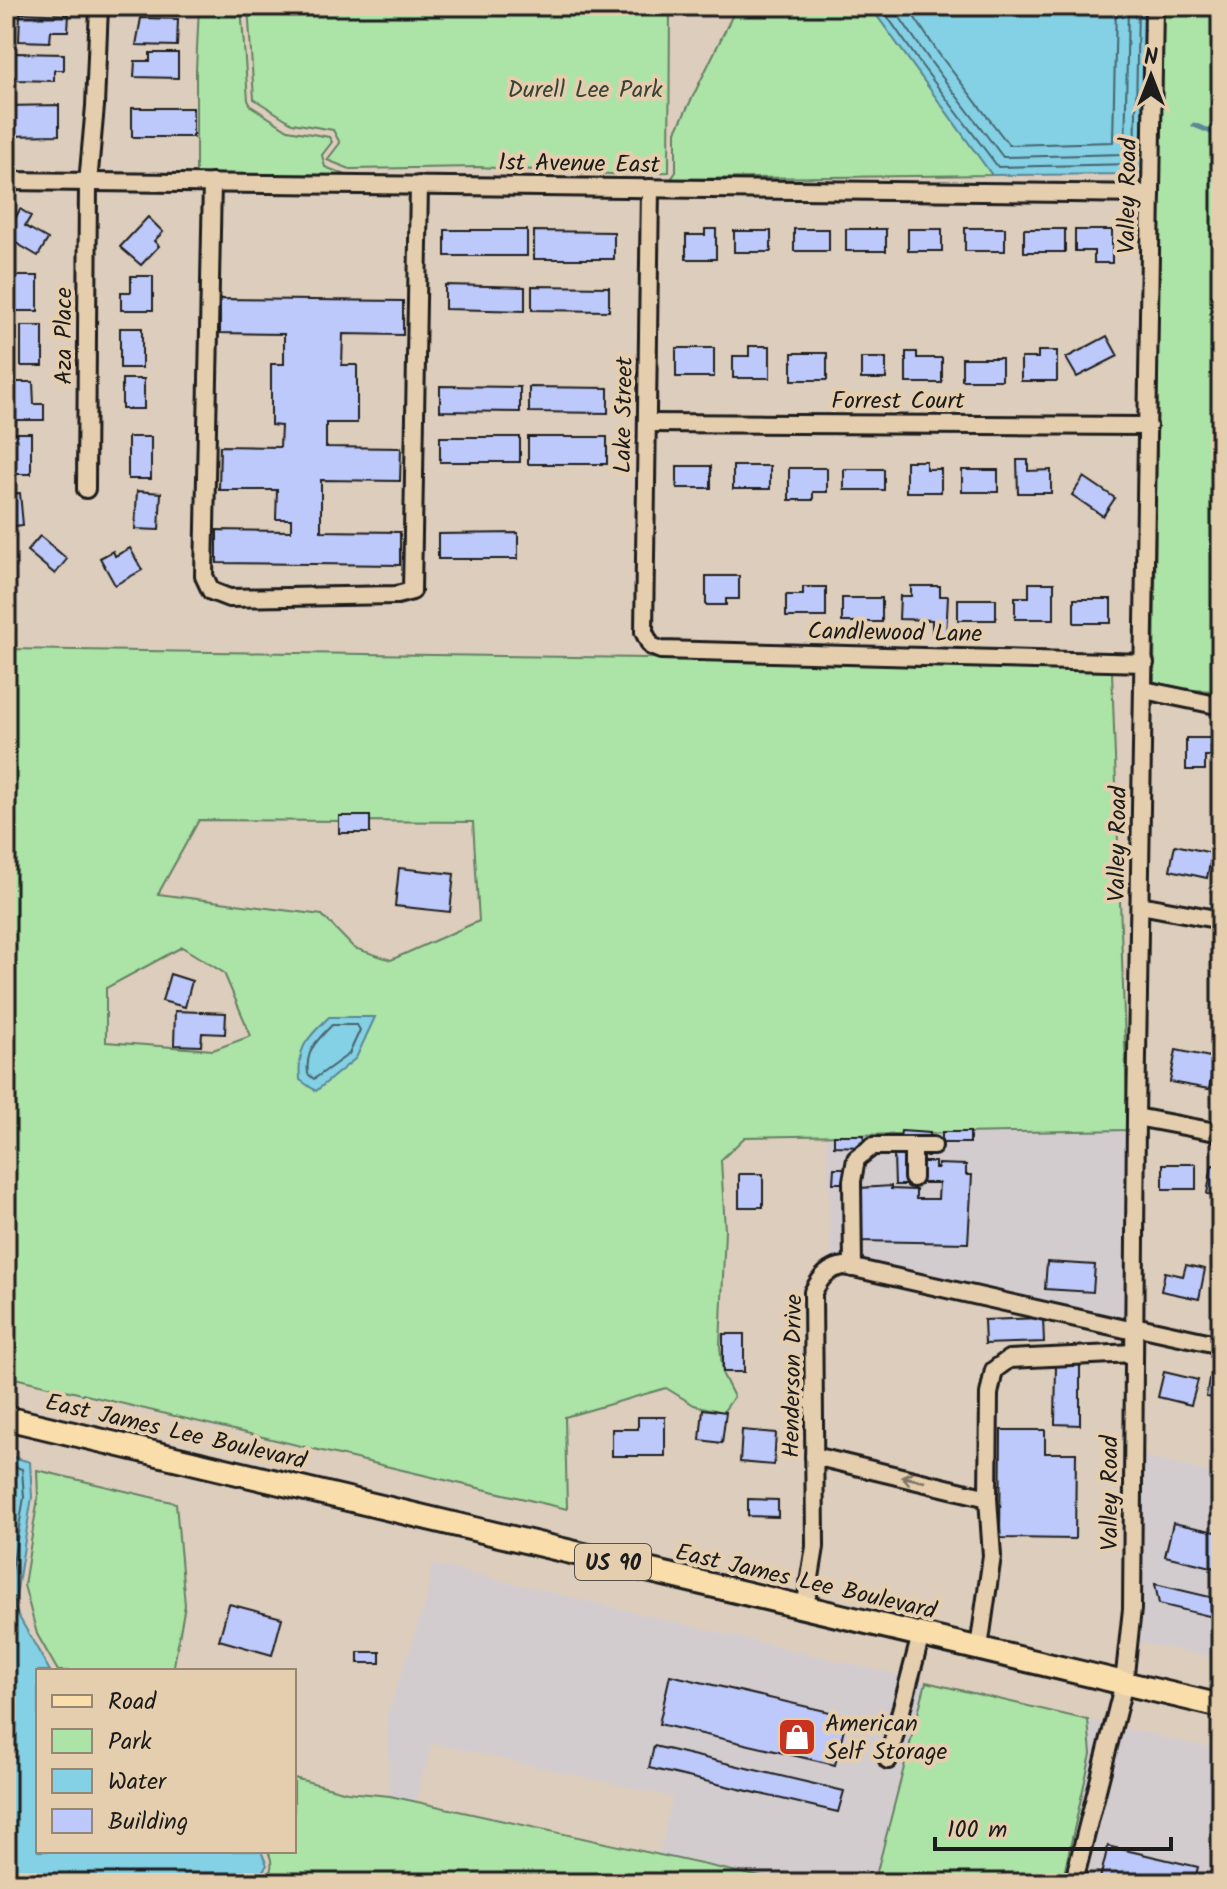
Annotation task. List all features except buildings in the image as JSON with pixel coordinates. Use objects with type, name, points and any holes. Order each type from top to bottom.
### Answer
[{"type":"main road","name":"East James Lee Boulevard","points":[[6,1418],[1221,1706]]},
{"type":"street","name":"Aza Place","points":[[86,489],[88,183],[99,6]]},
{"type":"street","name":"Valley Road","points":[[1075,1877],[1124,1683],[1132,1609],[1136,1117],[1154,6]]},
{"type":"street","name":"1st Avenue East","points":[[6,181],[1151,194]]},
{"type":"street","points":[[212,183],[204,576],[211,591],[229,598],[397,595],[412,591],[419,185]]},
{"type":"street","name":"Lake Street","points":[[646,642],[650,188]]},
{"type":"street","name":"Forrest Court","points":[[647,423],[1148,426]]},
{"type":"street","name":"Candlewood Lane","points":[[646,642],[661,650],[1145,663]]},
{"type":"street","points":[[1144,690],[1221,706]]},
{"type":"street","points":[[1140,905],[1221,920]]},
{"type":"street","points":[[1136,1117],[1221,1133]]},
{"type":"street","points":[[933,1146],[873,1146],[856,1159],[852,1181],[853,1268],[1221,1345]]},
{"type":"street","points":[[913,1146],[913,1178]]},
{"type":"street","name":"Henderson Drive","points":[[805,1608],[815,1547],[813,1292],[820,1279],[831,1269],[853,1268]]},
{"type":"street","points":[[979,1648],[992,1556],[988,1498],[989,1394],[994,1370],[1009,1359],[1134,1353]]},
{"type":"street","points":[[814,1456],[988,1498]]},
{"type":"street","points":[[888,1760],[921,1635]]},
{"type":"shaded area","points":[[1128,1130],[1126,1320],[847,1257],[829,1260],[827,1136]]},
{"type":"shaded area","points":[[1141,1455],[1221,1476],[1221,1659],[1137,1642]]},
{"type":"shaded area","points":[[432,1564],[926,1682],[874,1883],[788,1883],[659,1855],[672,1797],[432,1743],[415,1802],[390,1796],[387,1716],[426,1600]]},
{"type":"shaded area","points":[[1088,1720],[1221,1750],[1221,1820],[1207,1883],[1062,1883],[1091,1754]]},
{"type":"green space","points":[[199,6],[241,6],[251,106],[288,130],[329,137],[332,142],[322,155],[325,167],[346,175],[196,174]]},
{"type":"green space","name":"Durell Lee Park","points":[[248,6],[670,6],[669,172],[611,174],[478,167],[350,169],[327,160],[340,143],[333,130],[292,123],[254,99]]},
{"type":"green space","points":[[737,6],[870,6],[992,175],[671,179],[676,172],[676,131]]},
{"type":"green space","points":[[1162,6],[1221,6],[1221,607],[1218,607],[1221,691],[1190,690],[1154,682]]},
{"type":"green space","points":[[6,649],[648,658],[1112,671],[1128,1130],[745,1137],[721,1160],[725,1230],[720,1346],[723,1375],[734,1397],[723,1412],[694,1405],[666,1388],[565,1417],[567,1509],[6,1376]],"holes":[[[199,820],[473,822],[479,921],[391,960],[354,948],[322,915],[158,894]],[[182,947],[224,973],[251,1036],[213,1050],[106,1042],[106,988]]]},
{"type":"green space","points":[[37,1470],[176,1503],[185,1605],[173,1669],[57,1669],[37,1634],[24,1585],[38,1498]]},
{"type":"green space","points":[[926,1682],[1088,1720],[1091,1754],[1062,1883],[874,1883]]},
{"type":"green space","points":[[296,1779],[347,1792],[390,1796],[788,1883],[263,1883],[271,1868],[269,1853],[296,1853]]},
{"type":"water","points":[[870,6],[1146,6],[1143,174],[992,175]]},
{"type":"water","points":[[329,1017],[375,1017],[356,1058],[316,1091],[300,1080],[300,1059],[309,1038]]},
{"type":"water","points":[[6,1455],[30,1462],[32,1497],[14,1608],[49,1669],[36,1669],[36,1853],[262,1853],[267,1865],[254,1883],[6,1883]]},
{"type":"waterway","points":[[1194,125],[1221,136]]},
{"type":"place","name":"American Self Storage","points":[[797,1737]]}]
